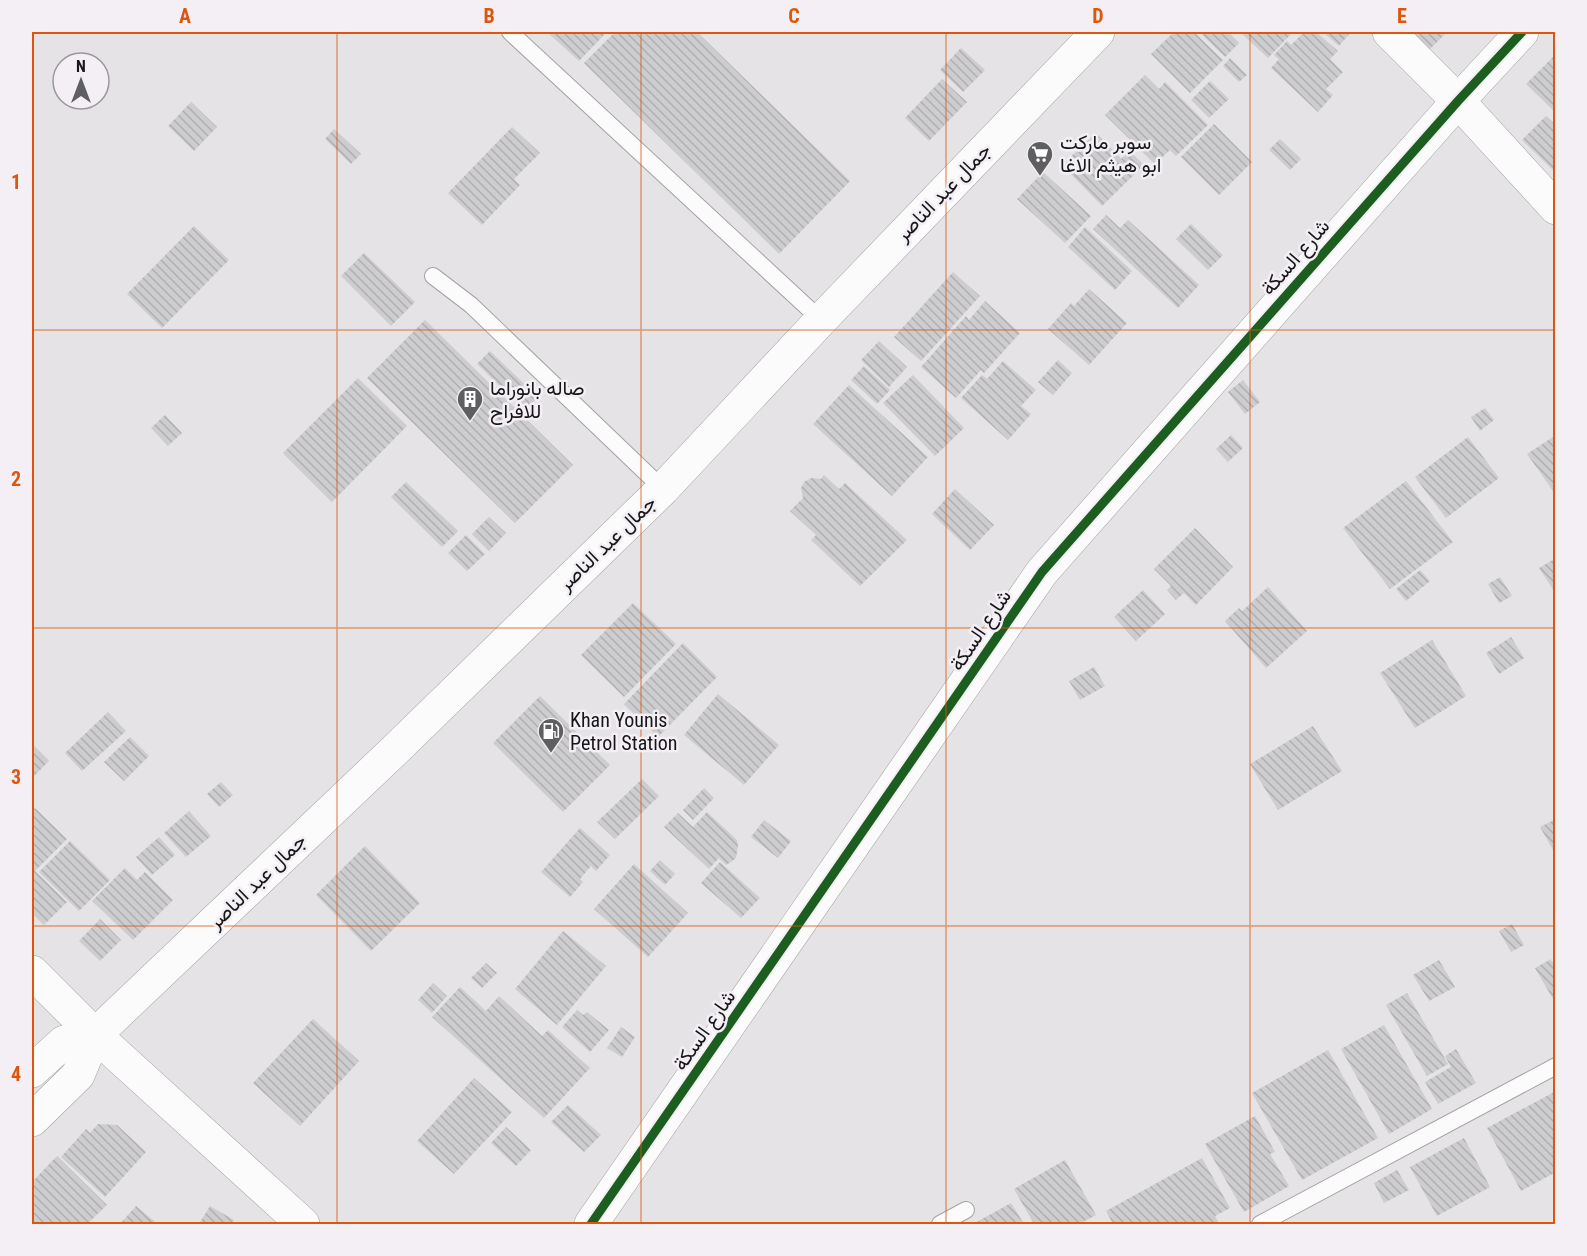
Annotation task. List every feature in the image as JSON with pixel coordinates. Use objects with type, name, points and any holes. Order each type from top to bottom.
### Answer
[{"type":"main road","name":"جمال عبد الناصر","points":[[32,1120],[78,1075],[95,1035],[395,750],[663,489],[820,320],[1098,32]]},
{"type":"main road","points":[[1389,32],[1458,101],[1556,208]]},
{"type":"main road","name":"شارع السكة","points":[[591,1224],[1042,572],[1458,101],[1522,32]]},
{"type":"main road","points":[[32,972],[95,1035],[303,1224]]},
{"type":"main road","points":[[32,1071],[64,1042],[95,1035]]},
{"type":"lane","points":[[510,32],[820,320]]},
{"type":"lane","points":[[433,276],[471,304],[663,489]]},
{"type":"lane","points":[[1260,1224],[1556,1066]]},
{"type":"lane","points":[[940,1224],[966,1210]]},
{"type":"building","points":[[547,32],[607,32],[579,61]]},
{"type":"building","points":[[615,32],[697,32],[850,181],[779,254],[584,63]]},
{"type":"building","points":[[1174,32],[1194,32],[1223,60],[1190,93],[1151,54]]},
{"type":"building","points":[[1205,32],[1228,32],[1239,43],[1225,57],[1202,35]]},
{"type":"building","points":[[1240,32],[1293,32],[1268,58]]},
{"type":"building","points":[[1304,32],[1316,32],[1338,51],[1330,59],[1343,72],[1326,89],[1333,95],[1318,112],[1271,68],[1279,59],[1274,55],[1287,41],[1291,45]]},
{"type":"building","points":[[1323,32],[1351,32],[1339,46]]},
{"type":"building","points":[[1410,32],[1447,32],[1429,50]]},
{"type":"building","points":[[961,48],[985,70],[963,92],[940,70]]},
{"type":"building","points":[[1556,54],[1556,113],[1526,84]]},
{"type":"building","points":[[1230,58],[1247,75],[1239,82],[1223,66]]},
{"type":"building","points":[[1145,75],[1159,89],[1165,82],[1208,125],[1176,156],[1170,150],[1155,164],[1105,115]]},
{"type":"building","points":[[942,79],[967,102],[929,141],[905,118]]},
{"type":"building","points":[[1210,81],[1229,99],[1209,118],[1191,100]]},
{"type":"building","points":[[191,102],[217,127],[194,151],[168,126]]},
{"type":"building","points":[[1546,116],[1556,125],[1556,173],[1522,140]]},
{"type":"building","points":[[1214,124],[1252,162],[1219,195],[1181,157]]},
{"type":"building","points":[[512,127],[540,153],[514,179],[520,185],[482,225],[448,193]]},
{"type":"building","points":[[334,129],[361,154],[351,164],[325,139]]},
{"type":"building","points":[[1096,133],[1121,159],[1130,151],[1144,165],[1102,206],[1062,165]]},
{"type":"building","points":[[1280,139],[1301,159],[1290,170],[1269,150]]},
{"type":"building","points":[[1043,172],[1091,216],[1065,243],[1017,199]]},
{"type":"building","points":[[1106,215],[1120,228],[1128,220],[1199,285],[1178,308],[1093,229]]},
{"type":"building","points":[[1191,224],[1223,255],[1208,270],[1176,239]]},
{"type":"building","points":[[194,226],[229,260],[162,328],[127,294]]},
{"type":"building","points":[[1085,227],[1132,271],[1115,290],[1068,247]]},
{"type":"building","points":[[364,253],[415,302],[391,326],[341,276]]},
{"type":"building","points":[[953,272],[980,296],[921,361],[894,337]]},
{"type":"building","points":[[1089,289],[1127,323],[1089,365],[1048,329],[1071,303],[1074,306]]},
{"type":"building","points":[[985,301],[1020,333],[984,373],[981,370],[956,398],[921,367],[966,316],[969,320]]},
{"type":"building","name":"صاله بانوراما للافراح","points":[[425,320],[573,465],[515,523],[367,378]]},
{"type":"building","points":[[879,341],[907,367],[889,387],[861,360]]},
{"type":"building","points":[[490,351],[538,397],[525,410],[477,364]]},
{"type":"building","points":[[1058,360],[1072,373],[1053,395],[1038,382]]},
{"type":"building","points":[[1003,361],[1036,390],[1021,406],[1031,414],[1008,440],[961,398],[982,375],[987,379]]},
{"type":"building","points":[[864,366],[890,390],[877,404],[851,380]]},
{"type":"building","points":[[913,375],[964,428],[935,456],[883,403]]},
{"type":"building","points":[[358,378],[407,426],[332,502],[283,453]]},
{"type":"building","points":[[1243,380],[1260,402],[1245,414],[1228,392]]},
{"type":"building","points":[[849,385],[928,457],[892,496],[813,424]]},
{"type":"building","points":[[1485,408],[1494,420],[1480,431],[1471,417]]},
{"type":"building","points":[[165,415],[182,433],[168,446],[151,428]]},
{"type":"building","points":[[1231,435],[1243,448],[1228,462],[1216,449]]},
{"type":"building","points":[[1556,435],[1556,495],[1527,454]]},
{"type":"building","points":[[1468,437],[1499,478],[1446,518],[1415,477]]},
{"type":"building","points":[[824,475],[839,489],[845,483],[907,540],[860,586],[811,540],[816,535],[790,511],[803,498],[801,488],[804,482],[811,478],[821,479]]},
{"type":"building","points":[[1406,481],[1453,542],[1390,589],[1343,528]]},
{"type":"building","points":[[406,482],[458,531],[442,547],[391,497]]},
{"type":"building","points":[[955,489],[994,525],[970,550],[932,514]]},
{"type":"building","points":[[489,517],[506,533],[489,551],[472,534]]},
{"type":"building","points":[[1195,528],[1233,567],[1196,605],[1184,593],[1176,600],[1167,590],[1171,586],[1154,569]]},
{"type":"building","points":[[466,535],[485,554],[467,571],[448,553]]},
{"type":"building","points":[[1556,558],[1556,594],[1539,568]]},
{"type":"building","points":[[1420,570],[1430,581],[1406,601],[1396,589]]},
{"type":"building","points":[[1500,577],[1512,596],[1499,603],[1488,584]]},
{"type":"building","points":[[1268,587],[1307,631],[1266,668],[1225,621],[1239,608],[1242,611]]},
{"type":"building","points":[[1143,590],[1165,614],[1136,641],[1114,617]]},
{"type":"building","points":[[633,603],[676,644],[624,697],[581,655]]},
{"type":"building","points":[[1511,637],[1524,658],[1499,674],[1486,653]]},
{"type":"building","points":[[1432,640],[1466,696],[1415,728],[1380,673]]},
{"type":"building","points":[[683,643],[717,677],[658,737],[624,704]]},
{"type":"building","points":[[1094,667],[1105,686],[1080,700],[1069,681]]},
{"type":"building","points":[[718,694],[779,745],[744,785],[684,735]]},
{"type":"building","name":"Khan Younis Petrol Station","points":[[540,696],[610,765],[563,812],[493,743]]},
{"type":"building","points":[[108,712],[126,731],[82,771],[65,753]]},
{"type":"building","points":[[1313,726],[1342,771],[1278,810],[1250,764]]},
{"type":"building","points":[[130,737],[149,756],[124,781],[104,762]]},
{"type":"building","points":[[32,744],[49,761],[32,778]]},
{"type":"building","points":[[642,779],[659,796],[615,839],[597,822]]},
{"type":"building","points":[[221,782],[233,795],[219,807],[207,794]]},
{"type":"building","points":[[704,788],[714,798],[693,820],[683,810]]},
{"type":"building","points":[[35,808],[67,839],[35,871],[67,902],[44,925],[32,913],[32,811]]},
{"type":"building","points":[[189,811],[211,836],[186,857],[164,833]]},
{"type":"building","points":[[707,812],[737,840],[738,846],[736,858],[731,862],[726,865],[719,858],[709,869],[664,827],[678,813],[693,827]]},
{"type":"building","points":[[1556,819],[1556,855],[1540,827]]},
{"type":"building","points":[[764,820],[791,841],[778,858],[751,837]]},
{"type":"building","points":[[580,828],[610,855],[596,871],[591,866],[580,879],[583,882],[570,897],[541,872]]},
{"type":"building","points":[[159,837],[175,855],[152,875],[136,857]]},
{"type":"building","points":[[70,841],[110,880],[79,911],[39,872]]},
{"type":"building","points":[[365,846],[420,903],[371,951],[316,895]]},
{"type":"building","points":[[660,860],[675,874],[665,885],[650,871]]},
{"type":"building","points":[[720,862],[760,898],[741,918],[701,883]]},
{"type":"building","points":[[634,864],[688,913],[648,957],[594,909]]},
{"type":"building","points":[[125,868],[137,880],[145,872],[173,900],[133,940],[92,901]]},
{"type":"building","points":[[100,919],[121,940],[100,961],[79,941]]},
{"type":"building","points":[[1512,924],[1524,945],[1511,952],[1499,931]]},
{"type":"building","points":[[563,931],[606,966],[557,1025],[515,989]]},
{"type":"building","points":[[1551,959],[1552,962],[1556,960],[1556,1004],[1535,968]]},
{"type":"building","points":[[1439,960],[1455,987],[1429,1001],[1413,975]]},
{"type":"building","points":[[486,963],[497,973],[482,988],[471,978]]},
{"type":"building","points":[[433,983],[447,996],[432,1013],[418,1000]]},
{"type":"building","points":[[460,987],[486,1011],[499,996],[542,1036],[548,1030],[590,1068],[544,1118],[432,1017]]},
{"type":"building","points":[[1407,993],[1448,1064],[1427,1076],[1386,1005]]},
{"type":"building","points":[[577,1010],[583,1015],[587,1012],[609,1030],[590,1052],[562,1027]]},
{"type":"building","points":[[313,1019],[359,1061],[300,1126],[253,1083]]},
{"type":"building","points":[[1384,1025],[1432,1109],[1389,1134],[1341,1049]]},
{"type":"building","points":[[621,1027],[635,1037],[622,1057],[607,1048]]},
{"type":"building","points":[[1456,1049],[1476,1083],[1438,1104],[1425,1082],[1451,1067],[1445,1056]]},
{"type":"building","points":[[1328,1050],[1378,1138],[1302,1180],[1252,1093]]},
{"type":"building","points":[[474,1078],[512,1112],[454,1174],[417,1141]]},
{"type":"building","points":[[1556,1091],[1556,1172],[1521,1191],[1487,1128]]},
{"type":"building","points":[[568,1105],[601,1135],[584,1152],[551,1122]]},
{"type":"building","points":[[1255,1116],[1275,1152],[1270,1154],[1289,1186],[1244,1212],[1205,1144]]},
{"type":"building","points":[[98,1124],[117,1125],[146,1152],[105,1197],[61,1157],[86,1129],[90,1133]]},
{"type":"building","points":[[506,1127],[531,1150],[516,1166],[491,1143]]},
{"type":"building","points":[[1464,1138],[1490,1187],[1437,1216],[1410,1167]]},
{"type":"building","points":[[57,1156],[107,1205],[87,1224],[34,1224],[32,1222],[32,1182]]},
{"type":"building","points":[[1202,1158],[1230,1208],[1215,1216],[1219,1223],[1113,1224],[1106,1211]]},
{"type":"building","points":[[1065,1160],[1096,1215],[1079,1224],[1034,1224],[1014,1189]]},
{"type":"building","points":[[1397,1170],[1409,1190],[1384,1203],[1374,1183]]},
{"type":"building","points":[[1011,1203],[1024,1224],[973,1224]]},
{"type":"building","points":[[136,1206],[158,1224],[120,1224]]},
{"type":"building","points":[[210,1206],[234,1220],[231,1224],[199,1224]]},
{"type":"cycle path","points":[[591,1224],[1042,572],[1458,101],[1522,32]]},
{"type":"place","name":"سوبر ماركت ابو هيثم الاغا","points":[[1040,177]]},
{"type":"place","name":"صاله بانوراما للافراح","points":[[470,422]]},
{"type":"place","name":"Khan Younis Petrol Station","points":[[551,754]]}]
